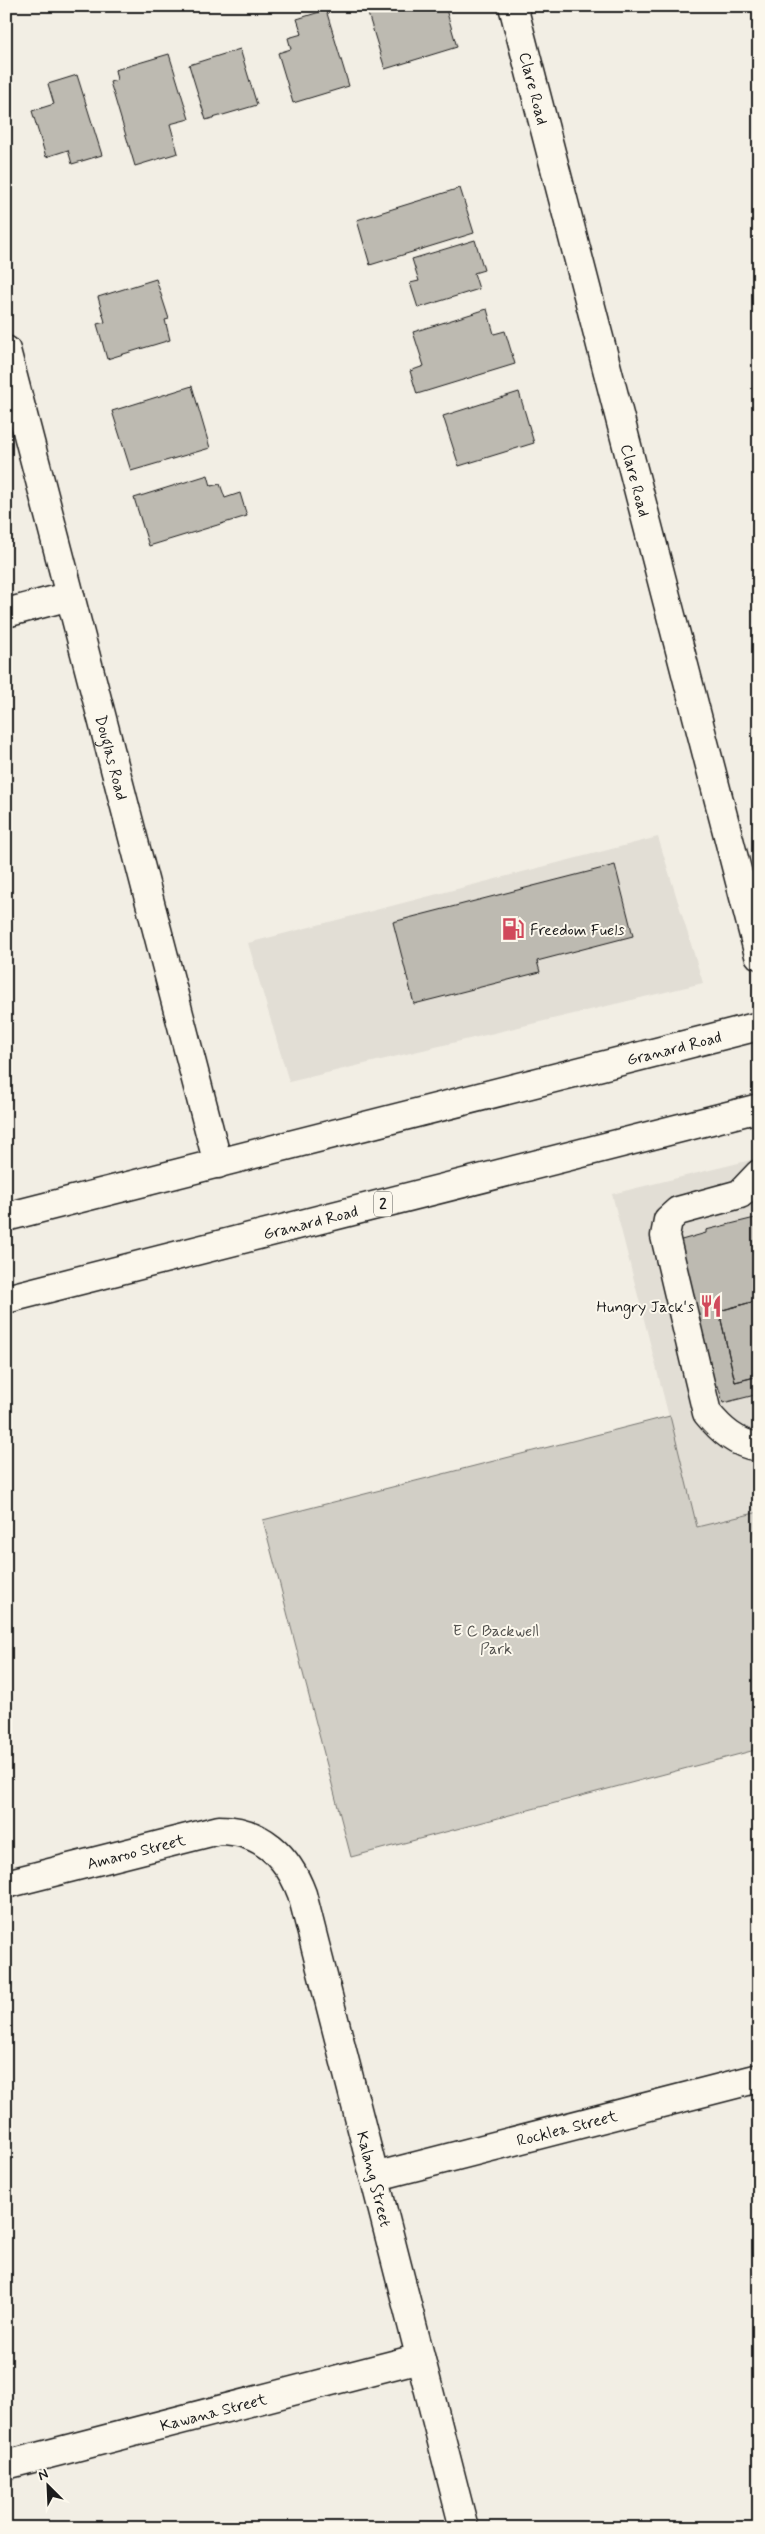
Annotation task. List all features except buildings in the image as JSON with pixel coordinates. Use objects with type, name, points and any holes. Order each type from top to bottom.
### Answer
[{"type":"main road","name":"Clare Road","points":[[513,6],[759,955]]},
{"type":"main road","name":"Douglas Road","points":[[6,350],[218,1164]]},
{"type":"main road","points":[[6,613],[70,596]]},
{"type":"main road","name":"Granard Road","points":[[6,1217],[759,1026]]},
{"type":"main road","name":"Granard Road","points":[[6,1299],[759,1108]]},
{"type":"main road","points":[[759,1174],[740,1194],[678,1211],[668,1220],[665,1236],[707,1413],[720,1429],[746,1445],[759,1447]]},
{"type":"main road","name":"Amaroo Street","points":[[6,1884],[219,1830],[231,1830],[264,1841]]},
{"type":"main road","name":"Kalang Street","points":[[264,1841],[288,1863],[302,1894],[464,2528]]},
{"type":"main road","name":"Rocklea Street","points":[[374,2176],[759,2078]]},
{"type":"main road","name":"Kawana Street","points":[[6,2465],[420,2358]]},
{"type":"shaded area","points":[[658,837],[703,983],[289,1082],[248,943]]},
{"type":"shaded area","points":[[759,1158],[759,1512],[697,1527],[612,1194]]},
{"type":"green space","name":"E C Backwell Park","points":[[670,1416],[697,1527],[759,1512],[759,1749],[351,1857],[263,1520]]},
{"type":"place","name":"Freedom Fuels","points":[[513,929]]},
{"type":"place","name":"Hungry Jack's","points":[[711,1306]]}]
